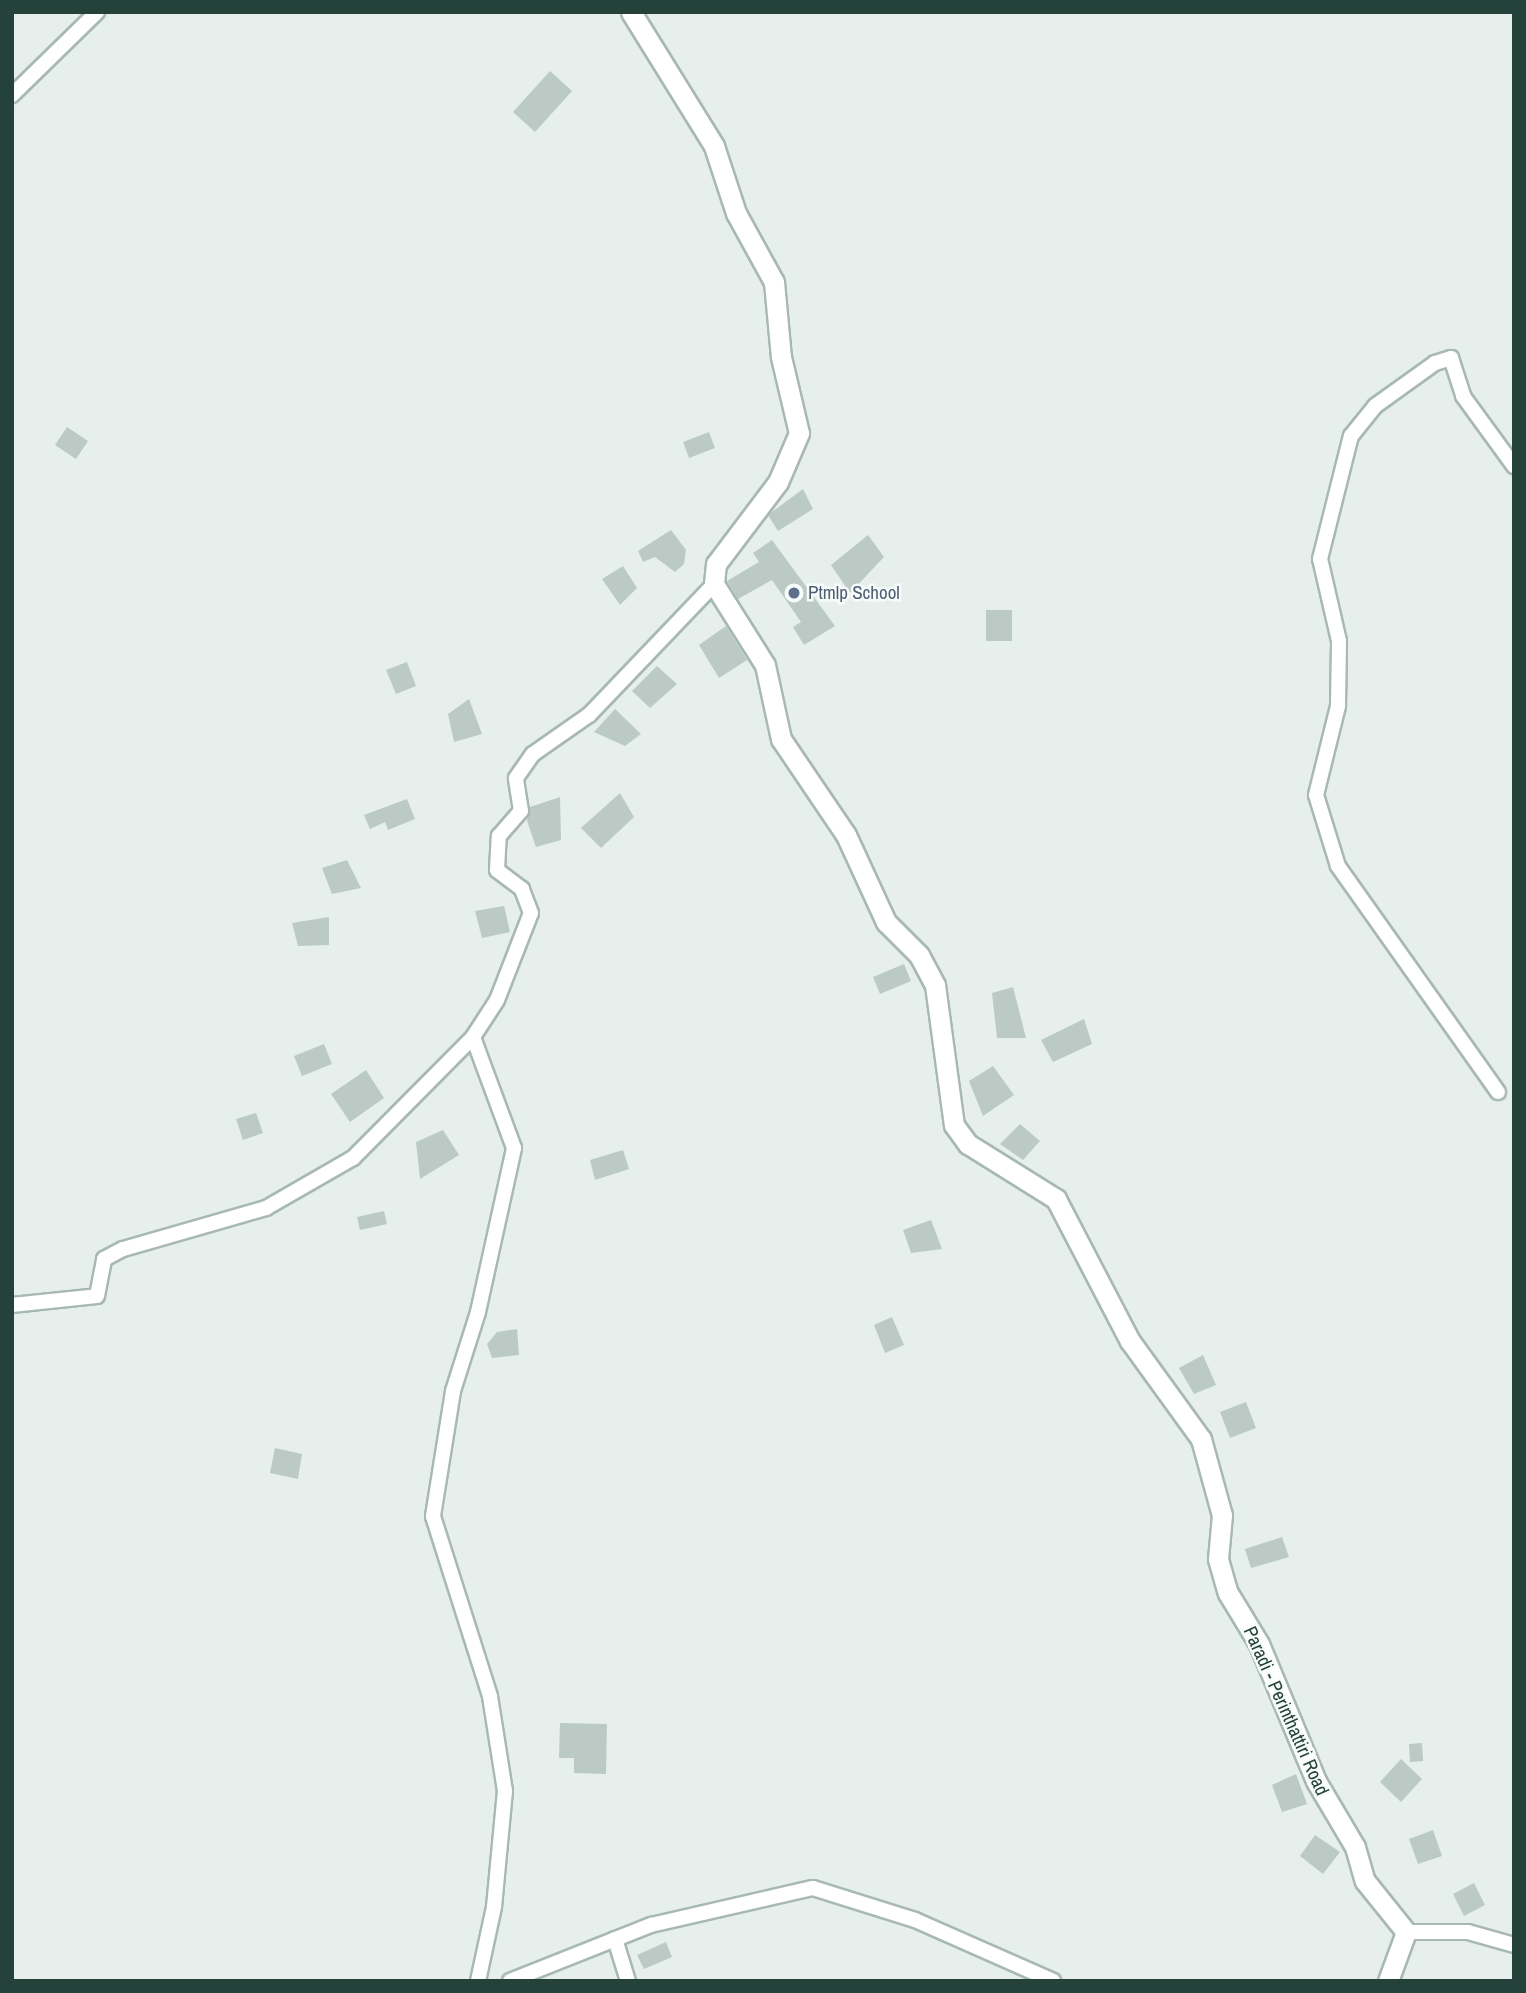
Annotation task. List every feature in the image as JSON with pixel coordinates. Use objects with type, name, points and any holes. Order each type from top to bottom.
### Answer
[{"type":"main road","points":[[631,12],[713,146],[736,213],[774,282],[781,356],[799,433],[778,482],[716,564],[714,584]]},
{"type":"main road","name":"Paradi - Perinthattiri Road","points":[[714,584],[765,664],[781,739],[846,835],[886,922],[919,955],[935,985],[954,1125],[968,1144],[1056,1199],[1129,1341],[1201,1439],[1222,1515],[1218,1559],[1228,1593],[1259,1644],[1316,1782],[1355,1847],[1365,1881],[1406,1932]]},
{"type":"main road","points":[[1388,1981],[1406,1932]]},
{"type":"street","points":[[12,95],[97,12]]},
{"type":"street","points":[[1498,1092],[1338,866],[1316,795],[1338,706],[1339,641],[1320,559],[1351,436],[1375,406],[1435,363],[1451,358],[1463,396],[1514,466]]},
{"type":"street","points":[[12,1305],[97,1296],[104,1259],[113,1254],[267,1208],[353,1158],[473,1037],[497,1000],[531,913],[522,889],[497,870],[499,836],[521,811],[516,778],[533,754],[589,715],[714,584]]},
{"type":"street","points":[[473,1037],[513,1148],[478,1312],[453,1391],[433,1516],[490,1696],[505,1791],[494,1907],[478,1981]]},
{"type":"street","points":[[510,1981],[615,1939],[813,1888],[915,1920],[1053,1981]]},
{"type":"street","points":[[1406,1932],[1468,1932],[1514,1945]]},
{"type":"street","points":[[615,1939],[628,1981]]},
{"type":"building","points":[[550,71],[572,91],[535,132],[513,112]]},
{"type":"building","points":[[67,427],[88,441],[76,459],[55,445]]},
{"type":"building","points":[[709,432],[715,448],[689,458],[683,442]]},
{"type":"building","points":[[803,489],[813,509],[778,531],[768,515]]},
{"type":"building","points":[[671,530],[686,550],[684,564],[675,572],[655,557],[643,562],[638,551]]},
{"type":"building","points":[[868,535],[884,557],[850,593],[831,565]]},
{"type":"building","points":[[772,540],[835,626],[804,645],[793,627],[801,622],[772,580],[738,599],[727,581],[759,562],[753,553]]},
{"type":"building","points":[[623,566],[637,588],[620,605],[602,579]]},
{"type":"building","points":[[986,610],[1012,610],[1012,641],[986,641]]},
{"type":"building","points":[[726,626],[747,660],[719,678],[699,645]]},
{"type":"building","points":[[407,662],[416,686],[396,694],[386,670]]},
{"type":"building","points":[[657,666],[677,684],[650,708],[632,691]]},
{"type":"building","points":[[469,699],[482,734],[454,742],[448,714]]},
{"type":"building","points":[[615,709],[641,734],[625,746],[594,732]]},
{"type":"building","points":[[620,793],[634,817],[601,848],[581,828]]},
{"type":"building","points":[[560,797],[561,840],[536,847],[527,821],[530,807]]},
{"type":"building","points":[[407,799],[415,819],[388,830],[385,822],[370,829],[364,815]]},
{"type":"building","points":[[347,860],[361,888],[332,894],[322,868]]},
{"type":"building","points":[[504,906],[510,932],[482,938],[475,911]]},
{"type":"building","points":[[329,917],[329,945],[298,946],[292,923]]},
{"type":"building","points":[[904,964],[911,981],[880,994],[873,977]]},
{"type":"building","points":[[1013,987],[1026,1038],[997,1038],[992,993]]},
{"type":"building","points":[[1084,1019],[1092,1044],[1053,1062],[1041,1040]]},
{"type":"building","points":[[324,1044],[332,1064],[302,1076],[294,1056]]},
{"type":"building","points":[[993,1066],[1014,1095],[983,1116],[969,1081]]},
{"type":"building","points":[[366,1070],[384,1098],[350,1122],[331,1094]]},
{"type":"building","points":[[256,1113],[263,1133],[243,1140],[236,1119]]},
{"type":"building","points":[[1020,1124],[1040,1141],[1023,1160],[1000,1144]]},
{"type":"building","points":[[443,1130],[459,1155],[420,1179],[416,1142]]},
{"type":"building","points":[[623,1150],[629,1169],[595,1180],[590,1160]]},
{"type":"building","points":[[384,1211],[387,1224],[360,1230],[357,1217]]},
{"type":"building","points":[[931,1220],[942,1249],[911,1253],[903,1230]]},
{"type":"building","points":[[892,1317],[904,1345],[885,1353],[874,1325]]},
{"type":"building","points":[[517,1329],[519,1355],[492,1358],[487,1344],[497,1332]]},
{"type":"building","points":[[1203,1355],[1216,1385],[1194,1394],[1179,1368]]},
{"type":"building","points":[[1246,1402],[1256,1428],[1230,1438],[1220,1412]]},
{"type":"building","points":[[275,1448],[302,1454],[298,1479],[270,1473]]},
{"type":"building","points":[[1282,1537],[1289,1557],[1251,1568],[1245,1549]]},
{"type":"building","points":[[560,1723],[607,1724],[606,1774],[574,1773],[574,1758],[559,1758]]},
{"type":"building","points":[[1422,1743],[1423,1761],[1410,1762],[1409,1744]]},
{"type":"building","points":[[1401,1759],[1422,1779],[1401,1802],[1380,1782]]},
{"type":"building","points":[[1296,1774],[1307,1804],[1282,1812],[1272,1785]]},
{"type":"building","points":[[1433,1830],[1442,1856],[1418,1864],[1409,1839]]},
{"type":"building","points":[[1315,1835],[1340,1852],[1323,1874],[1300,1856]]},
{"type":"building","points":[[1474,1883],[1485,1905],[1464,1916],[1453,1894]]},
{"type":"building","points":[[666,1942],[672,1957],[644,1969],[637,1955]]},
{"type":"place","name":"Ptmlp School","points":[[794,593]]}]
